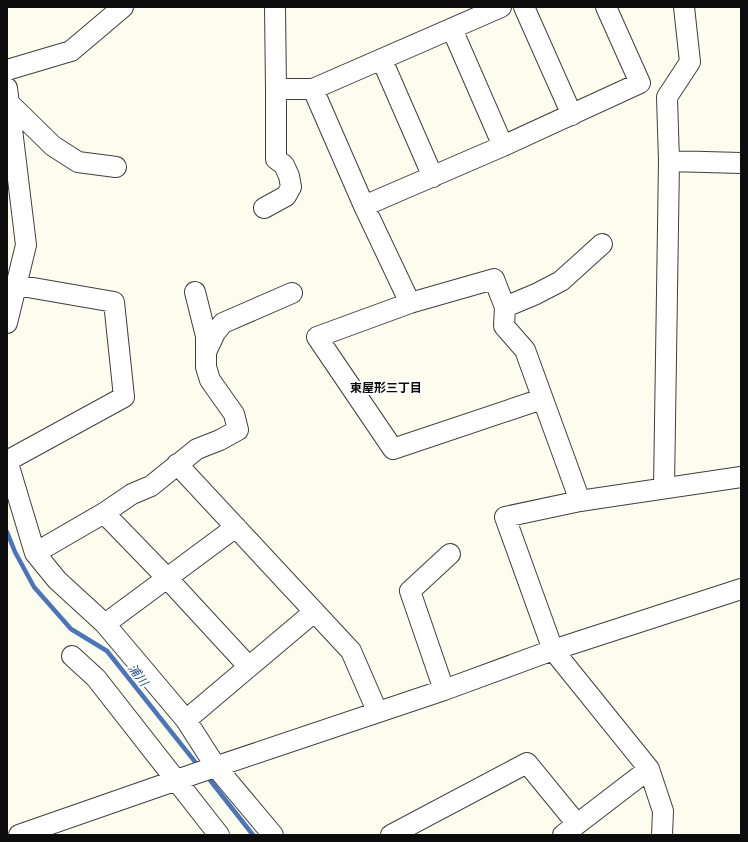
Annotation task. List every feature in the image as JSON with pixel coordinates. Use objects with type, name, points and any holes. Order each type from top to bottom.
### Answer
[{"type":"street","points":[[7,70],[71,51],[123,7]]},
{"type":"street","points":[[264,208],[286,196],[291,187],[289,176],[284,165],[276,159],[275,7]]},
{"type":"street","points":[[276,89],[313,89],[501,7]]},
{"type":"street","points":[[524,7],[572,115]]},
{"type":"street","points":[[364,206],[503,146],[640,83],[606,7]]},
{"type":"street","points":[[664,488],[669,161],[667,97],[690,62],[684,7]]},
{"type":"street","points":[[452,29],[503,146]]},
{"type":"street","points":[[382,60],[433,177]]},
{"type":"street","points":[[313,89],[364,206],[410,303]]},
{"type":"street","points":[[8,96],[53,146],[78,162],[116,167]]},
{"type":"street","points":[[7,323],[26,246],[8,96]]},
{"type":"street","points":[[669,161],[741,163]]},
{"type":"street","points":[[505,307],[536,294],[561,281],[602,244]]},
{"type":"street","points":[[542,399],[393,449],[317,337],[410,303],[494,279],[505,307],[504,326],[525,350],[580,501]]},
{"type":"street","points":[[16,285],[114,302],[124,397],[7,460],[34,553],[57,580],[105,624],[186,720],[216,766],[272,835]]},
{"type":"street","points":[[34,553],[104,513],[132,494],[151,486],[197,448],[220,440],[238,430],[234,414],[210,380],[206,367],[206,336],[195,292]]},
{"type":"street","points":[[206,352],[214,333],[222,323],[292,293]]},
{"type":"street","points":[[177,464],[351,651],[377,711]]},
{"type":"street","points":[[662,835],[663,811],[649,768],[554,650],[505,517],[580,501],[741,477]]},
{"type":"street","points":[[104,513],[167,578],[249,667]]},
{"type":"street","points":[[105,624],[236,527]]},
{"type":"street","points":[[444,690],[410,591],[450,554]]},
{"type":"street","points":[[19,835],[377,711],[444,690],[554,650],[741,589]]},
{"type":"street","points":[[186,720],[314,612]]},
{"type":"street","points":[[72,656],[96,678],[175,781],[219,835]]},
{"type":"street","points":[[391,835],[527,763],[570,830],[649,768]]},
{"type":"waterway","name":"浦川","points":[[7,532],[15,552],[34,587],[71,629],[107,651],[200,768]]},
{"type":"waterway","name":"浦川","points":[[206,775],[253,835]]},
{"type":"district","name":"東屋形三丁目","points":[[386,388]]}]
